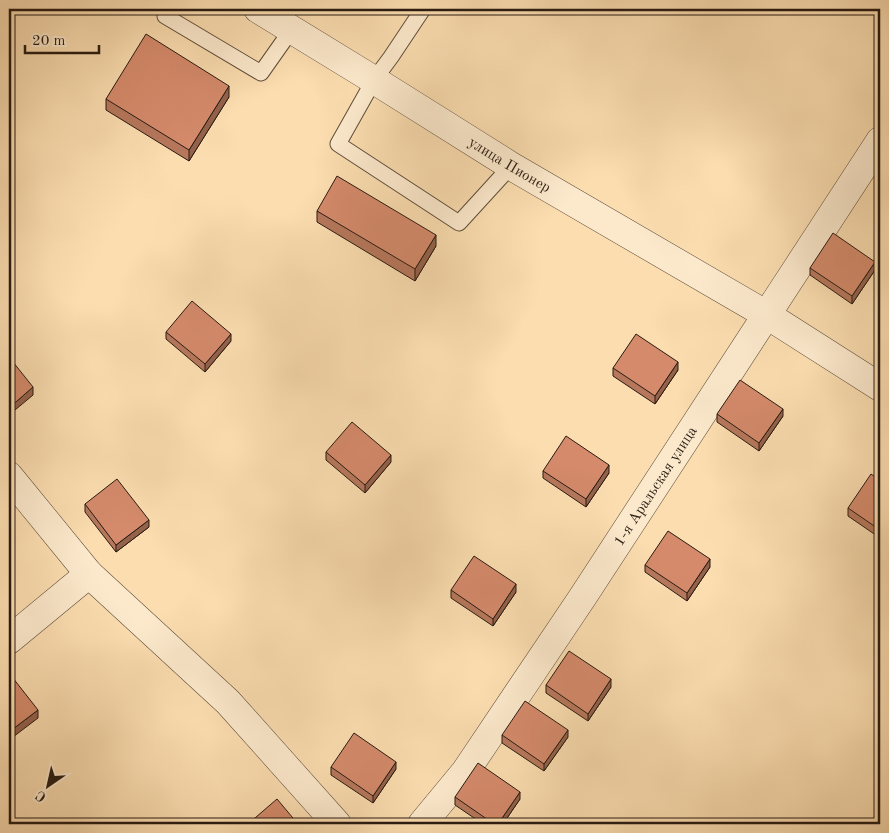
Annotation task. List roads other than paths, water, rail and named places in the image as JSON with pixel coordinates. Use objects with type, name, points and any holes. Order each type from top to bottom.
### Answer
[{"type":"street","name":"улица Пионер","points":[[258,9],[511,166],[766,315],[880,387]]},
{"type":"street","name":"1-я Аральская улица","points":[[422,824],[465,772],[582,598],[880,141]]},
{"type":"street","points":[[9,476],[90,574],[228,702],[338,824]]},
{"type":"street","points":[[9,640],[90,574]]},
{"type":"lane","points":[[165,9],[165,16],[261,73],[292,29]]},
{"type":"lane","points":[[423,9],[374,80],[338,144],[459,223],[511,166]]}]
